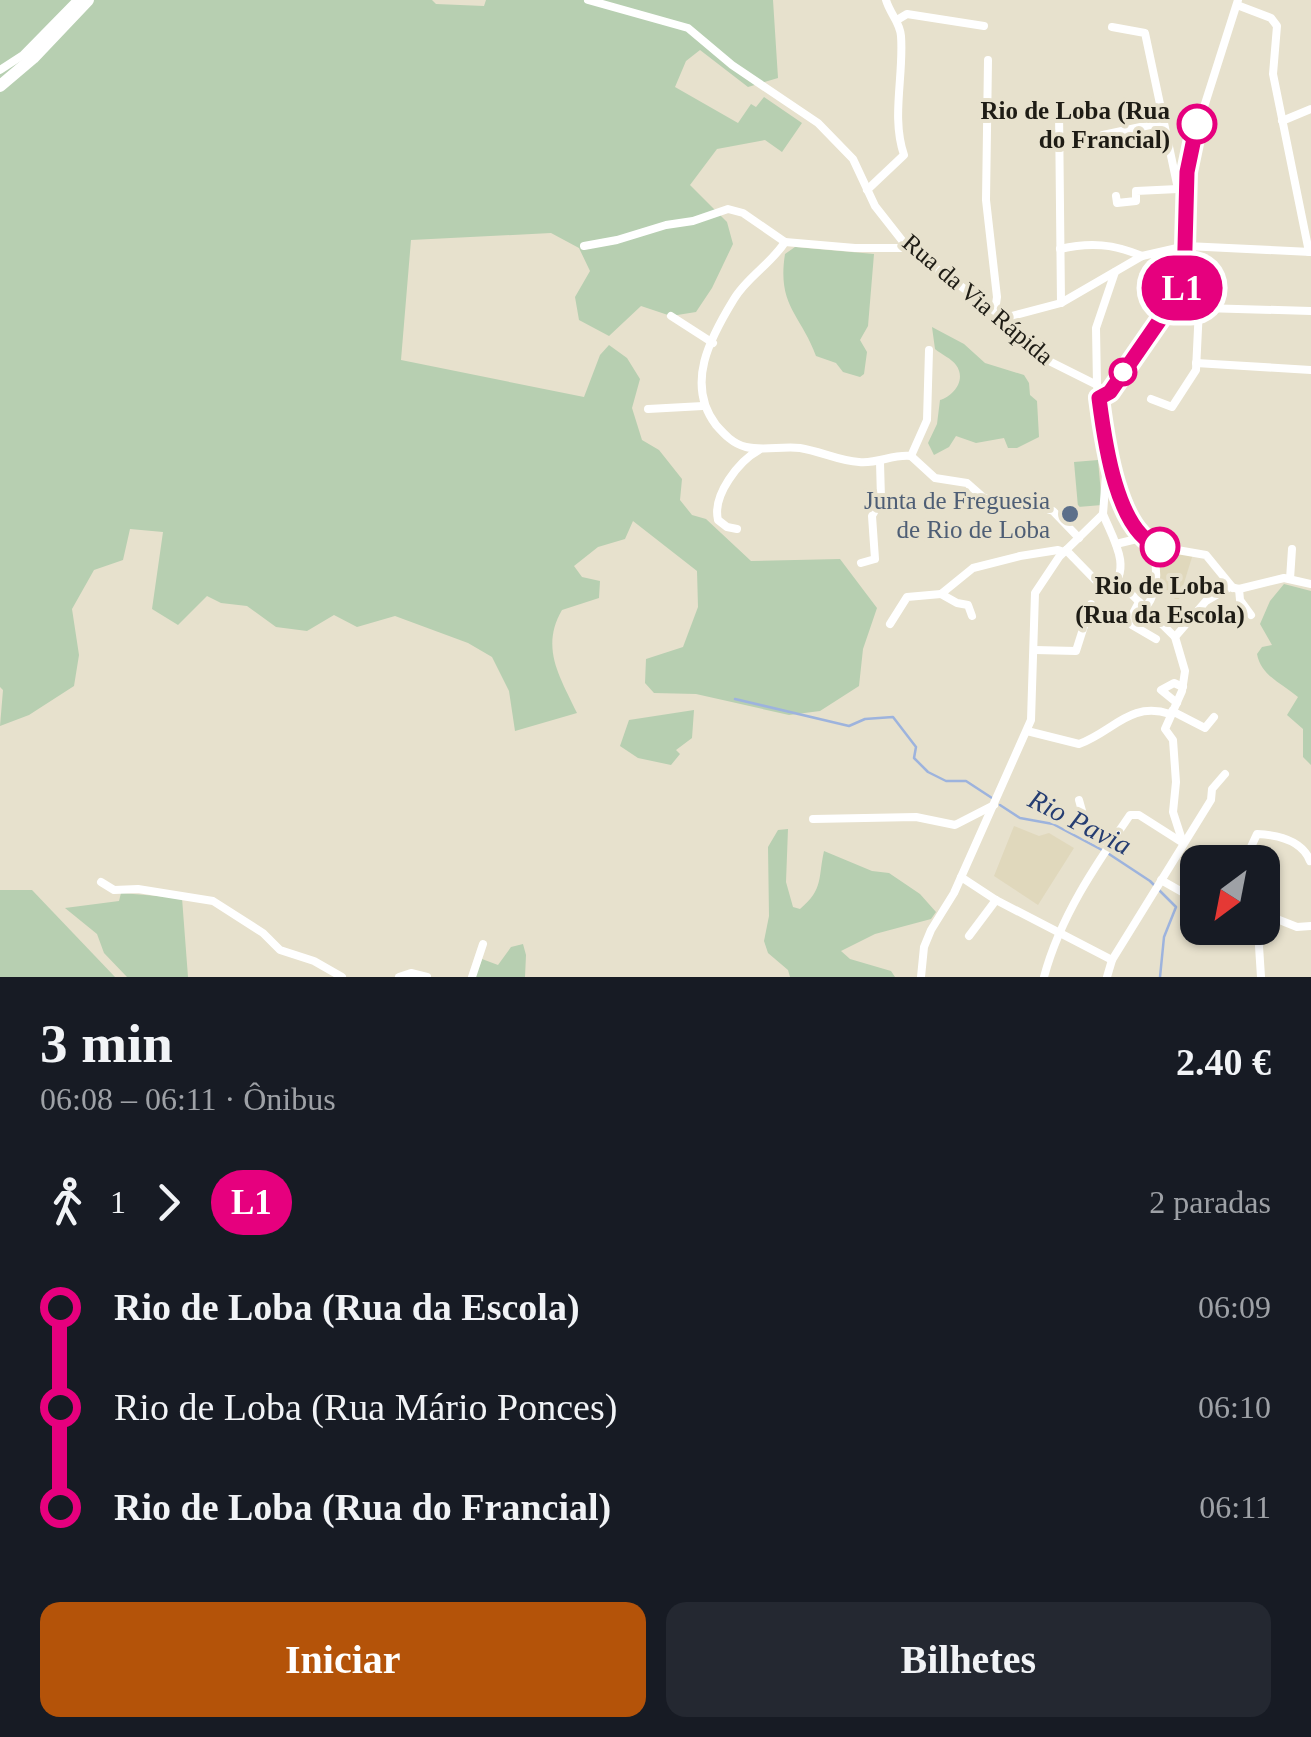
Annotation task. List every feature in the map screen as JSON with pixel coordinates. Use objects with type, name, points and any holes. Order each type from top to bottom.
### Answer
[{"type":"highway","points":[[0,86],[33,58],[88,0]]},
{"type":"street","points":[[0,70],[23,54],[77,0]]},
{"type":"street","name":"Rua da Via Rápida","points":[[588,0],[697,33],[732,65],[830,134],[853,159],[875,206],[908,248],[1004,318],[1050,362],[1096,384]]},
{"type":"street","points":[[866,190],[904,154],[897,128],[902,55],[897,20],[886,0]]},
{"type":"street","points":[[1004,318],[1061,303],[1142,256],[1186,246],[1310,252],[1273,74],[1275,21],[1238,2],[1194,132],[1182,189]]},
{"type":"street","points":[[897,20],[907,14],[984,26]]},
{"type":"street","points":[[1112,27],[1145,33],[1182,189],[1186,246],[1182,308]]},
{"type":"street","points":[[988,60],[986,200],[997,297],[995,311]]},
{"type":"street","points":[[1282,121],[1311,109]]},
{"type":"street","points":[[1058,110],[1061,303]]},
{"type":"street","points":[[1103,134],[1164,122]]},
{"type":"street","points":[[1116,196],[1117,203],[1136,201],[1136,191],[1182,189]]},
{"type":"street","points":[[584,246],[728,209],[742,213],[785,242],[908,248]]},
{"type":"street","points":[[785,242],[739,292],[712,343],[700,382],[704,406],[730,440],[746,447],[803,448],[856,462],[911,456],[935,478],[967,483],[984,498],[1054,511],[1079,538]]},
{"type":"street","points":[[1060,249],[1088,243],[1126,249],[1142,256]]},
{"type":"street","points":[[942,594],[973,568],[1058,550],[1065,551],[1103,588],[1110,589],[1118,581],[1122,561],[1103,514],[1109,480],[1096,384],[1096,328],[1115,272]]},
{"type":"street","points":[[1099,398],[1110,392],[1184,285]]},
{"type":"street","points":[[1168,308],[1311,311]]},
{"type":"street","points":[[1152,398],[1172,407],[1196,370],[1200,308]]},
{"type":"street","points":[[670,316],[712,343]]},
{"type":"street","points":[[911,456],[927,420],[928,350]]},
{"type":"street","points":[[1196,364],[1311,370]]},
{"type":"street","points":[[648,408],[704,406]]},
{"type":"street","points":[[737,529],[718,520],[718,506],[741,465],[763,448]]},
{"type":"street","points":[[860,563],[876,558],[872,522],[881,499],[880,462]]},
{"type":"street","points":[[1109,480],[1154,558],[1156,588],[1120,624]]},
{"type":"street","points":[[921,977],[924,947],[961,878],[1027,731],[1033,697],[1035,593],[1065,551],[1103,514]]},
{"type":"street","points":[[1116,544],[1144,540],[1206,554],[1236,588],[1250,614]]},
{"type":"street","points":[[1290,578],[1292,548]]},
{"type":"street","points":[[1176,637],[1206,601],[1236,588],[1272,578],[1311,584]]},
{"type":"street","points":[[1118,581],[1176,637],[1184,671],[1183,687],[1165,726],[1173,740],[1173,812],[1183,843]]},
{"type":"street","points":[[890,624],[907,596],[942,594],[968,605],[972,616]]},
{"type":"street","points":[[1035,650],[1076,651],[1090,604]]},
{"type":"street","points":[[1130,618],[1132,626],[1156,640]]},
{"type":"street","points":[[1183,687],[1174,684],[1161,690],[1173,709],[1205,728],[1214,717]]},
{"type":"street","points":[[1027,731],[1079,744],[1140,710],[1173,709]]},
{"type":"street","points":[[1107,977],[1112,960],[1210,800],[1212,789],[1225,774]]},
{"type":"street","points":[[1079,800],[1088,832],[1110,846]]},
{"type":"street","points":[[813,819],[916,817],[955,825],[994,804]]},
{"type":"street","points":[[1044,977],[1059,930],[1130,814],[1183,843]]},
{"type":"street","points":[[970,819],[980,835]]},
{"type":"street","points":[[1252,845],[1257,834],[1280,835],[1304,848],[1310,861]]},
{"type":"street","points":[[961,878],[1112,960]]},
{"type":"street","points":[[100,882],[114,890],[138,889],[214,901],[264,933],[280,950],[314,961],[342,977]]},
{"type":"street","points":[[1158,885],[1180,894]]},
{"type":"street","points":[[970,936],[996,900]]},
{"type":"street","points":[[1280,920],[1297,927],[1311,926]]},
{"type":"street","points":[[472,977],[483,944]]},
{"type":"street","points":[[1259,945],[1261,977]]},
{"type":"street","points":[[399,977],[411,973],[426,977]]},
{"type":"shaded area","points":[[1162,551],[1193,554],[1179,599],[1158,581],[1155,558]]},
{"type":"shaded area","points":[[1014,826],[1039,836],[1049,833],[1074,848],[1038,905],[994,876]]},
{"type":"green space","points":[[0,0],[432,0],[436,4],[484,6],[486,0],[773,0],[778,78],[748,87],[700,50],[686,61],[675,87],[738,123],[751,104],[756,107],[764,97],[802,123],[782,152],[765,140],[717,149],[690,185],[727,222],[733,244],[696,312],[671,316],[641,306],[609,336],[579,320],[575,297],[590,271],[579,248],[551,233],[411,240],[401,360],[584,397],[600,355],[609,345],[627,358],[640,379],[632,408],[642,440],[659,450],[682,479],[680,500],[692,515],[706,519],[751,561],[840,559],[877,608],[863,649],[859,686],[820,711],[789,715],[696,694],[654,693],[645,683],[646,659],[683,647],[698,607],[697,571],[633,521],[625,539],[598,547],[574,566],[582,577],[600,581],[599,598],[562,610],[556,624],[555,662],[577,713],[515,731],[509,691],[492,657],[468,643],[395,616],[357,627],[334,615],[307,631],[276,627],[247,606],[221,603],[207,596],[178,625],[152,609],[163,532],[130,529],[123,560],[94,570],[72,609],[79,655],[74,686],[29,715],[0,726]]},
{"type":"green space","points":[[795,247],[874,254],[868,326],[860,340],[867,352],[864,374],[860,377],[816,356],[787,298],[785,254]]},
{"type":"green space","points":[[932,327],[964,344],[985,363],[1024,375],[1030,395],[1037,401],[1039,437],[1017,448],[1008,448],[1004,438],[976,443],[956,436],[949,447],[934,455],[928,443],[937,424],[940,400],[954,391],[960,376],[954,363],[935,349]]},
{"type":"green space","points":[[1098,460],[1102,505],[1078,507],[1074,462]]},
{"type":"green space","points":[[1284,584],[1311,591],[1311,765],[1303,757],[1303,729],[1287,715],[1298,697],[1268,674],[1257,654],[1262,647],[1272,645],[1260,624],[1270,601]]},
{"type":"green space","points":[[694,710],[692,738],[676,750],[680,754],[671,765],[638,758],[620,746],[629,720]]},
{"type":"green space","points":[[788,829],[786,882],[793,907],[800,909],[813,895],[824,851],[872,871],[889,873],[920,894],[936,912],[931,919],[875,934],[841,951],[850,959],[891,971],[895,977],[790,977],[788,970],[768,953],[764,941],[769,916],[768,847],[778,830]]},
{"type":"green space","points":[[0,890],[32,890],[115,977],[0,977]]},
{"type":"green space","points":[[121,893],[182,898],[188,977],[127,977],[104,953],[97,934],[65,908],[119,901]]},
{"type":"green space","points":[[523,944],[525,977],[475,977],[482,959],[498,965],[511,947]]},
{"type":"waterway","name":"Rio Pavia","points":[[735,699],[849,726],[865,719],[893,717],[916,747],[914,758],[928,772],[946,781],[966,781],[992,798]]},
{"type":"waterway","name":"Rio Pavia","points":[[1000,805],[1020,818],[1053,824],[1102,850]]},
{"type":"waterway","name":"Rio Pavia","points":[[1109,854],[1150,881],[1176,907],[1164,937],[1160,977]]},
{"type":"bus line","name":"L1","points":[[1160,547],[1141,538],[1112,479],[1099,398],[1110,392],[1184,285],[1187,172],[1197,124]]},
{"type":"place","name":"Rio de Loba (Rua do Francial)","points":[[1197,124]]},
{"type":"place","name":"Junta de Freguesia de Rio de Loba","points":[[1070,514]]},
{"type":"place","name":"Rio de Loba (Rua da Escola)","points":[[1160,547]]}]
